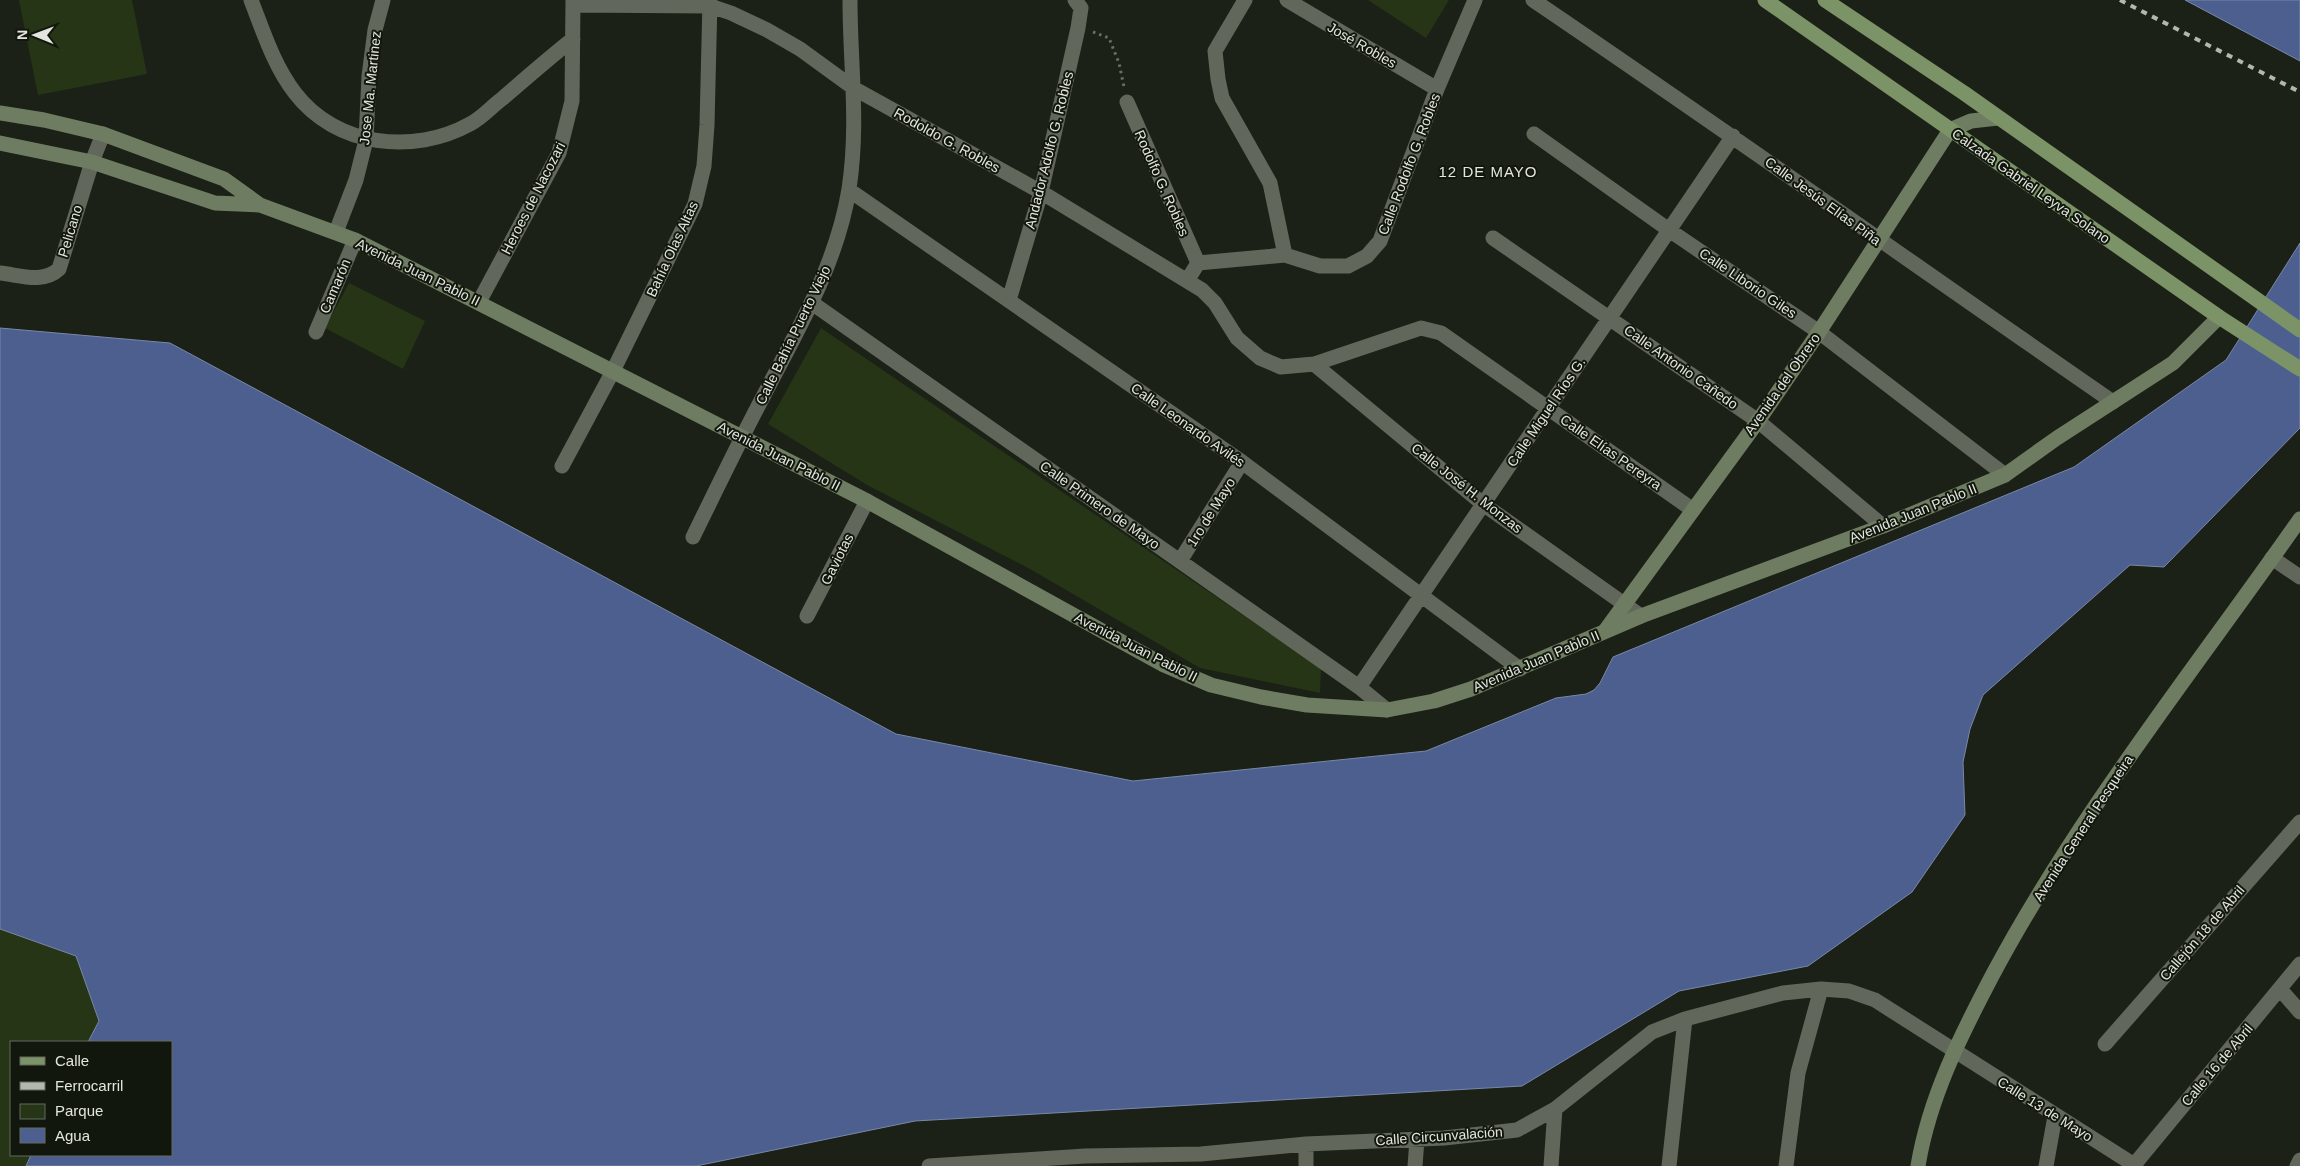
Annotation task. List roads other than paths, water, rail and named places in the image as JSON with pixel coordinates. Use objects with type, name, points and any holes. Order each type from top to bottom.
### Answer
[{"type":"main road","name":"Calzada Gabriel Leyva Solano","points":[[1765,0],[2219,316],[2300,369]]},
{"type":"main road","points":[[1826,0],[1964,93],[2300,330]]},
{"type":"main road","name":"Avenida Juan Pablo II","points":[[0,113],[44,120],[103,134],[224,179],[260,206]]},
{"type":"main road","points":[[1950,130],[1971,121],[1998,118]]},
{"type":"main road","name":"Avenida del Obrero","points":[[1605,632],[1758,421],[1819,332],[1950,130]]},
{"type":"main road","name":"Avenida Juan Pablo II","points":[[0,143],[92,162],[215,202],[260,206],[355,240],[867,501],[1162,664],[1211,685],[1261,698],[1307,705],[1387,710],[1434,701],[1471,689],[1520,670],[1641,616],[1883,526],[2005,475],[2173,363],[2219,316]]},
{"type":"main road","name":"Avenida General Pesqueira","points":[[1918,1166],[1930,1112],[1954,1052],[2012,939],[2060,858],[2100,798],[2300,519]]},
{"type":"street","points":[[251,0],[270,48],[295,93],[318,115],[342,130],[366,140],[407,144],[446,136],[472,123],[573,39]]},
{"type":"street","name":"Jose Ma. Martinez","points":[[336,232],[356,180],[366,140],[369,76],[375,30],[383,0]]},
{"type":"street","name":"Calle Bahía Puerto Viejo","points":[[693,538],[741,438],[812,303],[829,263],[849,190],[855,128],[855,89],[850,0]]},
{"type":"street","name":"Andador Adolfo G. Robles","points":[[1008,300],[1041,192],[1078,28],[1081,8],[1076,0]]},
{"type":"street","points":[[1245,0],[1215,51],[1218,79],[1222,98],[1270,184],[1285,254]]},
{"type":"street","name":"José Robles","points":[[1287,0],[1312,7],[1437,89]]},
{"type":"street","name":"Calle Rodolfo G. Robles","points":[[1198,263],[1285,254],[1320,266],[1348,266],[1367,256],[1380,241],[1437,89],[1475,0]]},
{"type":"street","name":"Calle Jesús Elías Piña","points":[[1533,0],[1733,136],[2113,402]]},
{"type":"street","name":"Rodoldo G. Robles","points":[[573,2],[710,3],[768,30],[800,49],[855,89],[1041,192],[1202,290],[1215,303],[1237,338],[1260,358],[1281,367],[1314,364]]},
{"type":"street","name":"Heroes de Nacozari","points":[[479,302],[558,153],[572,101],[573,2]]},
{"type":"street","name":"Bahía Olas Altas","points":[[562,466],[695,204],[704,166],[707,126],[710,3]]},
{"type":"street","name":"Rodolfo G. Robles","points":[[1127,102],[1198,263]]},
{"type":"street","name":"Pelicano","points":[[0,272],[44,278],[59,270],[92,162],[103,134]]},
{"type":"street","name":"Calle Liborio Giles","points":[[1534,134],[1669,230],[1819,332],[2005,475]]},
{"type":"street","name":"Calle Miguel Ríos G.","points":[[1359,687],[1420,594],[1733,136]]},
{"type":"street","name":"Calle Leonardo Avilés","points":[[849,190],[1242,462],[1520,670]]},
{"type":"street","name":"Calle Antonio Cañedo","points":[[1493,238],[1758,421],[1883,526]]},
{"type":"street","name":"Camarón","points":[[316,332],[355,240]]},
{"type":"street","points":[[1187,281],[1198,263]]},
{"type":"street","name":"Calle Primero de Mayo","points":[[812,303],[1359,687],[1387,710]]},
{"type":"street","name":"Calle Elías Pereyra","points":[[1314,364],[1421,328],[1442,333],[1693,510]]},
{"type":"street","name":"Calle José H. Monzas","points":[[1314,364],[1483,504],[1641,616]]},
{"type":"street","name":"1ro de Mayo","points":[[1180,561],[1242,462]]},
{"type":"street","name":"Gaviotas","points":[[807,616],[867,501]]},
{"type":"street","points":[[2272,558],[2300,577]]},
{"type":"street","name":"Callejón 18 de Abril","points":[[2105,1044],[2300,822]]},
{"type":"street","name":"Calle 16 de Abril","points":[[2135,1165],[2300,964]]},
{"type":"street","points":[[2280,989],[2300,1012]]},
{"type":"street","points":[[1786,1166],[1798,1072],[1821,990]]},
{"type":"street","name":"Calle Circunvalación","points":[[929,1166],[1085,1161],[1201,1160],[1306,1144],[1417,1140],[1517,1130],[1555,1109],[1652,1032],[1685,1018],[1783,993],[1821,990],[1850,991],[1875,1000],[1954,1052]]},
{"type":"street","points":[[1669,1166],[1685,1018]]},
{"type":"street","name":"Calle 13 de Mayo","points":[[1954,1052],[2135,1165]]},
{"type":"street","points":[[1551,1166],[1555,1109]]},
{"type":"street","points":[[2046,1166],[2055,1116]]},
{"type":"street","points":[[1415,1166],[1417,1140]]},
{"type":"street","points":[[1306,1144],[1306,1166]]},
{"type":"street","points":[[2296,1166],[2300,1160]]},
{"type":"water","points":[[2185,0],[2300,0],[2300,61]]},
{"type":"water","points":[[2300,243],[2300,428],[2164,567],[2130,565],[1983,695],[1970,729],[1963,762],[1965,815],[1912,892],[1808,966],[1679,991],[1522,1086],[915,1121],[696,1166],[26,1166],[31,1156],[172,1156],[172,1041],[89,1041],[99,1021],[76,956],[0,929],[0,328],[170,343],[896,734],[1133,781],[1426,751],[1556,698],[1586,694],[1594,690],[1600,683],[1613,657],[2074,467],[2226,360]]},
{"type":"railway","points":[[2120,0],[2300,92]]},
{"type":"district","name":"12 DE MAYO","points":[[1488,171]]}]
